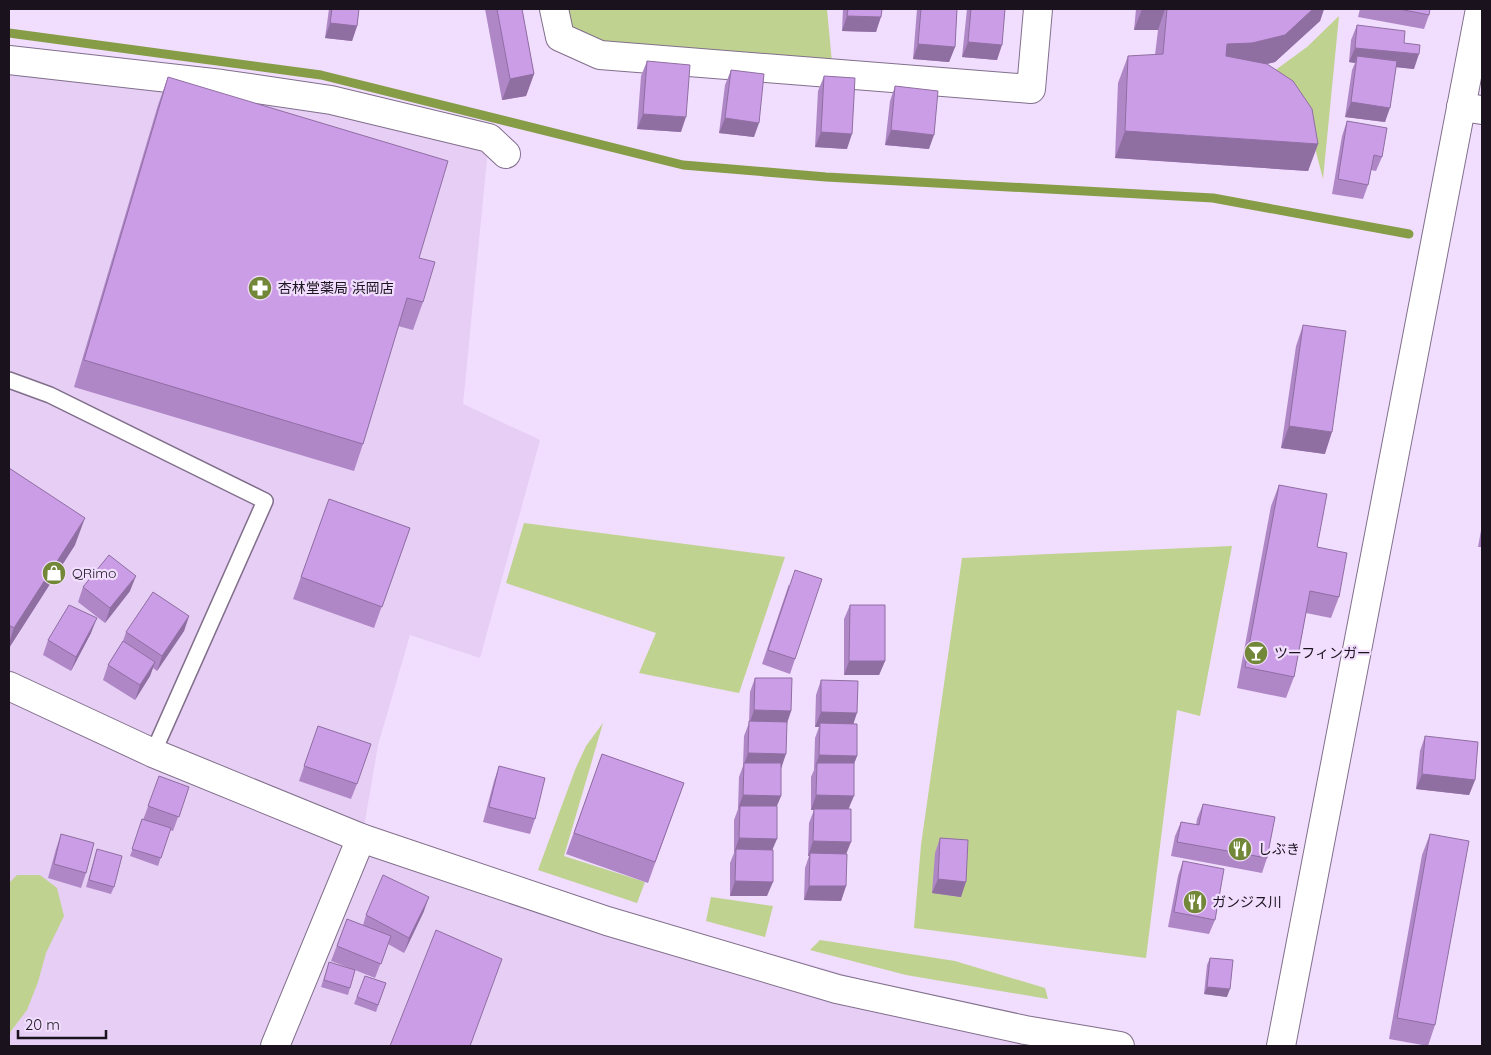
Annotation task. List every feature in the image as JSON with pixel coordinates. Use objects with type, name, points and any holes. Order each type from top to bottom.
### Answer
[{"type":"street","points":[[554,9],[560,37],[600,55],[1031,89],[1038,9]]},
{"type":"street","points":[[1282,1046],[1471,109],[1480,9]]},
{"type":"street","points":[[9,60],[222,84],[331,100],[490,138],[506,154]]},
{"type":"street","points":[[9,686],[153,754],[361,838],[607,921],[837,989],[1025,1030],[1120,1046]]},
{"type":"street","points":[[275,1046],[361,838]]},
{"type":"lane","points":[[9,380],[50,394],[265,501],[153,754]]},
{"type":"shaded area","points":[[9,64],[489,138],[463,404],[540,440],[480,658],[410,635],[378,745],[362,838],[1098,1046],[9,1046]]},
{"type":"green space","points":[[560,9],[827,9],[833,74],[603,48],[567,36]]},
{"type":"green space","points":[[1339,16],[1323,179],[1309,125],[1266,77],[1307,47]]},
{"type":"green space","points":[[524,523],[785,557],[739,693],[639,673],[656,633],[506,583]]},
{"type":"green space","points":[[1232,546],[1200,716],[1177,710],[1146,958],[914,928],[921,845],[962,558]]},
{"type":"green space","points":[[603,723],[564,856],[645,882],[637,903],[538,870],[575,770],[586,746]]},
{"type":"green space","points":[[17,875],[40,875],[57,888],[64,916],[46,953],[38,982],[27,1010],[11,1031],[9,1038],[9,883]]},
{"type":"green space","points":[[711,897],[773,906],[765,937],[706,921]]},
{"type":"green space","points":[[820,940],[955,961],[1045,988],[1048,999],[906,975],[810,950]]},
{"type":"building","points":[[332,9],[359,9],[357,26],[330,23]]},
{"type":"building","points":[[497,9],[522,9],[534,74],[510,79]]},
{"type":"building","points":[[848,9],[882,9],[881,17],[847,16]]},
{"type":"building","points":[[921,9],[957,9],[955,47],[918,44]]},
{"type":"building","points":[[971,9],[1005,9],[1002,45],[968,42]]},
{"type":"building","points":[[1167,9],[1313,9],[1285,35],[1252,43],[1227,44],[1226,56],[1267,64],[1293,81],[1312,109],[1318,144],[1125,131],[1128,56],[1163,54]]},
{"type":"building","points":[[1399,9],[1430,9],[1429,15]]},
{"type":"building","points":[[1357,25],[1405,31],[1404,43],[1420,45],[1419,54],[1355,48]]},
{"type":"building","points":[[1357,56],[1397,61],[1390,108],[1351,102]]},
{"type":"building","points":[[647,61],[690,65],[686,117],[643,114]]},
{"type":"building","points":[[731,70],[764,74],[759,123],[725,118]]},
{"type":"building","points":[[824,76],[855,78],[852,134],[821,132]]},
{"type":"building","name":"杏林堂薬局 浜岡店","points":[[168,77],[448,161],[419,258],[435,262],[423,302],[407,298],[363,444],[84,360]]},
{"type":"building","points":[[895,86],[938,91],[934,135],[891,130]]},
{"type":"building","points":[[1347,121],[1387,128],[1382,157],[1374,155],[1368,185],[1338,179]]},
{"type":"building","points":[[1303,325],[1346,331],[1332,432],[1289,426]]},
{"type":"building","points":[[9,468],[85,518],[14,628],[9,625]]},
{"type":"building","points":[[1279,485],[1327,494],[1317,547],[1347,553],[1339,597],[1310,591],[1294,677],[1245,667]]},
{"type":"building","points":[[329,499],[410,528],[382,607],[301,577]]},
{"type":"building","points":[[109,555],[136,576],[110,608],[83,587]]},
{"type":"building","points":[[795,570],[822,579],[795,659],[768,650]]},
{"type":"building","points":[[153,592],[189,616],[162,656],[126,632]]},
{"type":"building","points":[[69,605],[97,618],[76,657],[48,640]]},
{"type":"building","points":[[850,605],[885,605],[885,661],[849,661]]},
{"type":"building","points":[[123,641],[155,662],[140,685],[108,665]]},
{"type":"building","points":[[755,678],[792,678],[791,711],[754,710]]},
{"type":"building","points":[[821,680],[858,681],[857,713],[821,712]]},
{"type":"building","points":[[749,721],[787,722],[786,754],[748,753]]},
{"type":"building","points":[[820,723],[857,724],[857,756],[819,755]]},
{"type":"building","points":[[318,726],[371,744],[357,784],[304,766]]},
{"type":"building","points":[[1425,736],[1478,742],[1475,780],[1422,774]]},
{"type":"building","points":[[602,754],[684,783],[655,862],[574,833]]},
{"type":"building","points":[[744,763],[781,763],[781,796],[743,795]]},
{"type":"building","points":[[817,763],[854,763],[854,796],[816,795]]},
{"type":"building","points":[[499,766],[545,778],[535,819],[489,807]]},
{"type":"building","points":[[159,776],[189,787],[179,817],[148,806]]},
{"type":"building","points":[[1203,804],[1275,817],[1267,858],[1177,842],[1181,822],[1199,825]]},
{"type":"building","points":[[740,806],[777,806],[777,839],[739,838]]},
{"type":"building","points":[[814,809],[851,809],[851,842],[813,841]]},
{"type":"building","points":[[142,819],[171,828],[161,858],[132,849]]},
{"type":"building","points":[[61,834],[94,843],[86,873],[54,864]]},
{"type":"building","points":[[1430,834],[1469,841],[1435,1025],[1397,1018]]},
{"type":"building","points":[[940,838],[968,840],[966,882],[938,879]]},
{"type":"building","points":[[97,849],[122,856],[114,887],[89,880]]},
{"type":"building","points":[[736,849],[773,850],[773,882],[735,881]]},
{"type":"building","points":[[810,853],[847,854],[846,886],[809,886]]},
{"type":"building","points":[[1183,861],[1224,869],[1215,920],[1174,912]]},
{"type":"building","points":[[383,875],[429,897],[409,938],[366,915]]},
{"type":"building","points":[[347,919],[391,936],[381,964],[337,946]]},
{"type":"building","points":[[436,930],[502,959],[470,1046],[390,1046]]},
{"type":"building","points":[[1210,958],[1233,960],[1230,989],[1207,987]]},
{"type":"building","points":[[329,962],[355,970],[350,988],[324,980]]},
{"type":"building","points":[[365,976],[386,983],[378,1005],[357,997]]},
{"type":"waterway","points":[[9,33],[321,75],[683,165],[826,177],[1213,198],[1409,234]]},
{"type":"place","name":"杏林堂薬局 浜岡店","points":[[260,288]]},
{"type":"place","name":"QRimo","points":[[54,573]]},
{"type":"place","name":"ツーフィンガー","points":[[1256,653]]},
{"type":"place","name":"しぶき","points":[[1240,849]]},
{"type":"place","name":"ガンジス川","points":[[1195,902]]}]
